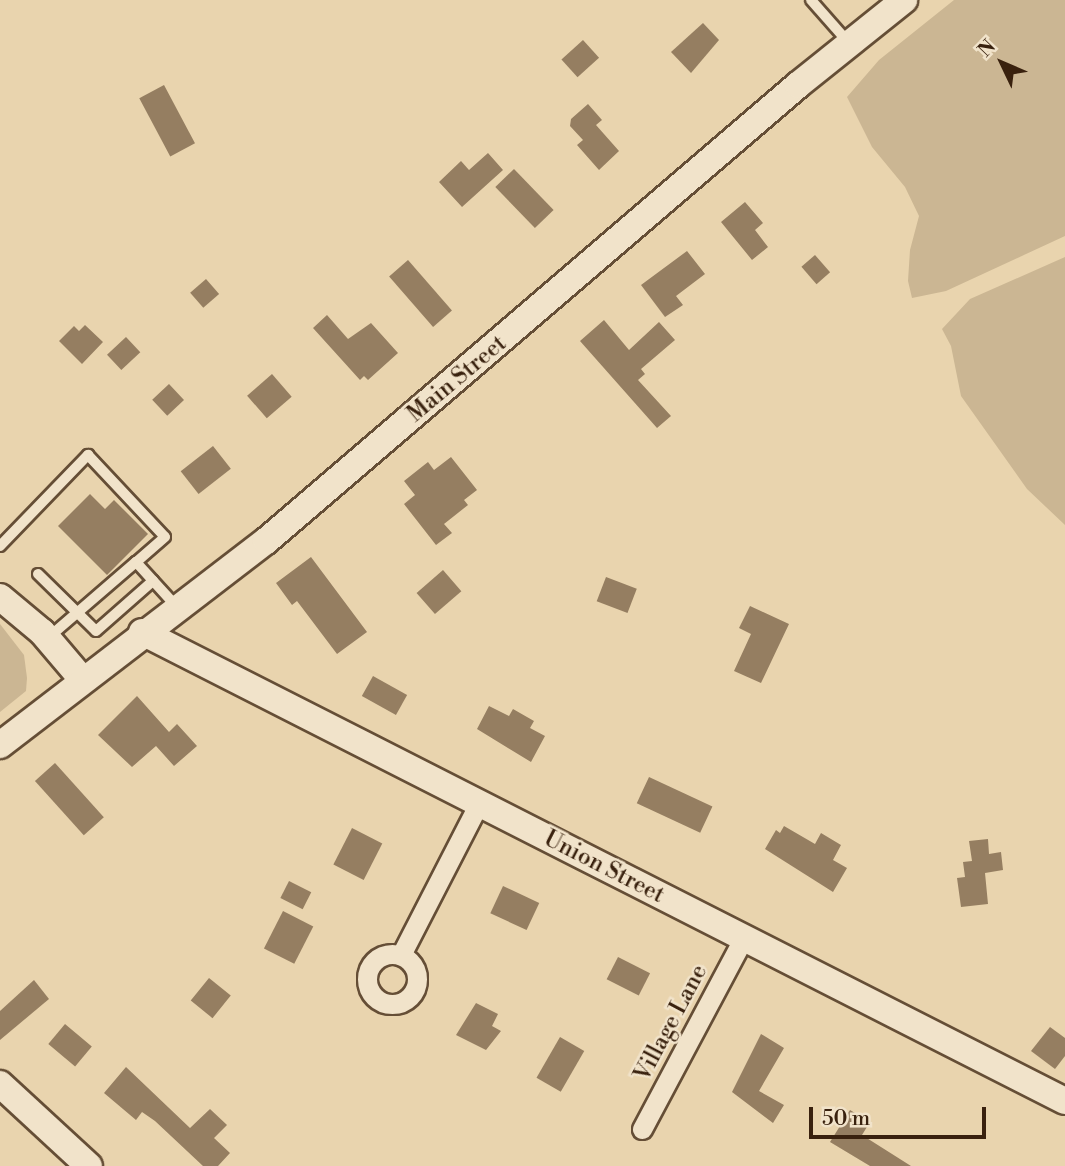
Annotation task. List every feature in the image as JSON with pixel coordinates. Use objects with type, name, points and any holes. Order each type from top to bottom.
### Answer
[{"type":"main road","name":"Main Street","points":[[0,745],[142,632],[266,541],[848,42],[904,0]]},
{"type":"main road","points":[[0,597],[48,638],[82,679]]},
{"type":"main road","name":"Union Street","points":[[142,632],[1065,1101]]},
{"type":"main road","points":[[0,1084],[89,1166]]},
{"type":"street","points":[[401,956],[479,803]]},
{"type":"street","name":"Village Lane","points":[[642,1129],[743,939]]},
{"type":"lane","points":[[811,0],[848,42]]},
{"type":"lane","points":[[0,546],[88,455],[165,537],[48,638]]},
{"type":"lane","points":[[136,562],[176,607]]},
{"type":"lane","points":[[38,575],[96,631],[153,581]]},
{"type":"shaded area","points":[[954,0],[1065,0],[1065,236],[946,291],[912,298],[908,281],[910,250],[919,216],[905,187],[872,147],[847,97],[879,60]]},
{"type":"shaded area","points":[[1065,257],[1065,525],[1027,489],[961,396],[951,346],[942,329],[970,299]]},
{"type":"shaded area","points":[[0,624],[24,655],[27,678],[26,691],[0,712]]},
{"type":"building","points":[[703,23],[719,40],[691,73],[671,52]]},
{"type":"building","points":[[583,40],[599,58],[578,77],[561,59]]},
{"type":"building","points":[[164,85],[195,143],[170,156],[139,98]]},
{"type":"building","points":[[588,104],[602,120],[596,125],[619,151],[599,170],[577,145],[583,140],[570,126],[571,119]]},
{"type":"building","points":[[488,153],[503,170],[462,207],[439,182],[461,161],[469,170]]},
{"type":"building","points":[[514,169],[554,210],[535,228],[495,187]]},
{"type":"building","points":[[745,202],[763,223],[755,230],[768,247],[752,260],[721,222]]},
{"type":"building","points":[[687,251],[705,274],[676,296],[683,305],[665,317],[641,285]]},
{"type":"building","points":[[815,255],[830,272],[817,284],[801,267]]},
{"type":"building","points":[[408,260],[452,311],[433,327],[389,276]]},
{"type":"building","points":[[206,279],[219,294],[203,308],[190,293]]},
{"type":"building","points":[[327,315],[348,339],[371,323],[398,353],[368,380],[364,376],[360,380],[313,328]]},
{"type":"building","points":[[604,320],[629,350],[659,322],[675,340],[641,369],[645,374],[638,380],[671,416],[657,428],[580,341]]},
{"type":"building","points":[[85,325],[103,342],[82,364],[59,341],[74,326],[79,331]]},
{"type":"building","points":[[126,337],[140,352],[121,370],[107,355]]},
{"type":"building","points":[[272,374],[292,397],[267,418],[247,396]]},
{"type":"building","points":[[169,384],[184,400],[167,416],[152,400]]},
{"type":"building","points":[[213,446],[231,469],[199,494],[181,471]]},
{"type":"building","points":[[451,457],[477,490],[464,500],[468,505],[444,524],[452,533],[436,545],[404,504],[415,495],[404,481],[428,462],[434,470]]},
{"type":"building","points":[[90,494],[105,509],[114,500],[148,534],[107,575],[58,526]]},
{"type":"building","points":[[311,557],[367,632],[337,654],[297,601],[292,605],[276,583]]},
{"type":"building","points":[[443,570],[461,591],[435,614],[417,593]]},
{"type":"building","points":[[606,577],[637,589],[627,613],[597,601]]},
{"type":"building","points":[[750,606],[789,624],[761,683],[734,671],[751,634],[739,628]]},
{"type":"building","points":[[373,676],[407,695],[396,715],[362,696]]},
{"type":"building","points":[[137,696],[169,732],[177,724],[197,746],[174,766],[156,746],[132,767],[98,735]]},
{"type":"building","points":[[489,706],[509,716],[513,709],[534,721],[530,728],[545,736],[531,762],[477,729]]},
{"type":"building","points":[[55,763],[104,817],[84,835],[35,781]]},
{"type":"building","points":[[649,777],[712,807],[700,833],[637,803]]},
{"type":"building","points":[[784,826],[815,844],[821,833],[841,845],[833,860],[847,868],[833,892],[765,849],[776,830],[780,833]]},
{"type":"building","points":[[352,828],[382,843],[364,880],[333,865]]},
{"type":"building","points":[[988,839],[989,854],[1001,852],[1003,870],[985,873],[988,904],[961,907],[957,878],[965,877],[963,862],[972,861],[969,841]]},
{"type":"building","points":[[289,881],[311,892],[303,909],[280,898]]},
{"type":"building","points":[[503,886],[539,903],[527,930],[490,913]]},
{"type":"building","points":[[283,911],[313,926],[294,964],[264,948]]},
{"type":"building","points":[[618,957],[650,973],[639,996],[607,979]]},
{"type":"building","points":[[209,978],[231,996],[213,1018],[191,1001]]},
{"type":"building","points":[[34,980],[49,999],[0,1040],[0,1011]]},
{"type":"building","points":[[476,1003],[498,1014],[492,1026],[501,1031],[486,1050],[456,1035]]},
{"type":"building","points":[[65,1024],[92,1046],[75,1066],[48,1044]]},
{"type":"building","points":[[1050,1027],[1065,1038],[1065,1056],[1055,1069],[1031,1051]]},
{"type":"building","points":[[761,1034],[784,1048],[759,1091],[784,1105],[773,1123],[732,1092]]},
{"type":"building","points":[[560,1037],[584,1051],[561,1092],[536,1078]]},
{"type":"building","points":[[126,1067],[190,1128],[210,1109],[227,1125],[214,1138],[230,1153],[218,1166],[203,1166],[155,1121],[142,1112],[136,1120],[104,1093]]},
{"type":"building","points":[[850,1110],[870,1122],[862,1135],[911,1166],[870,1166],[830,1142]]}]
